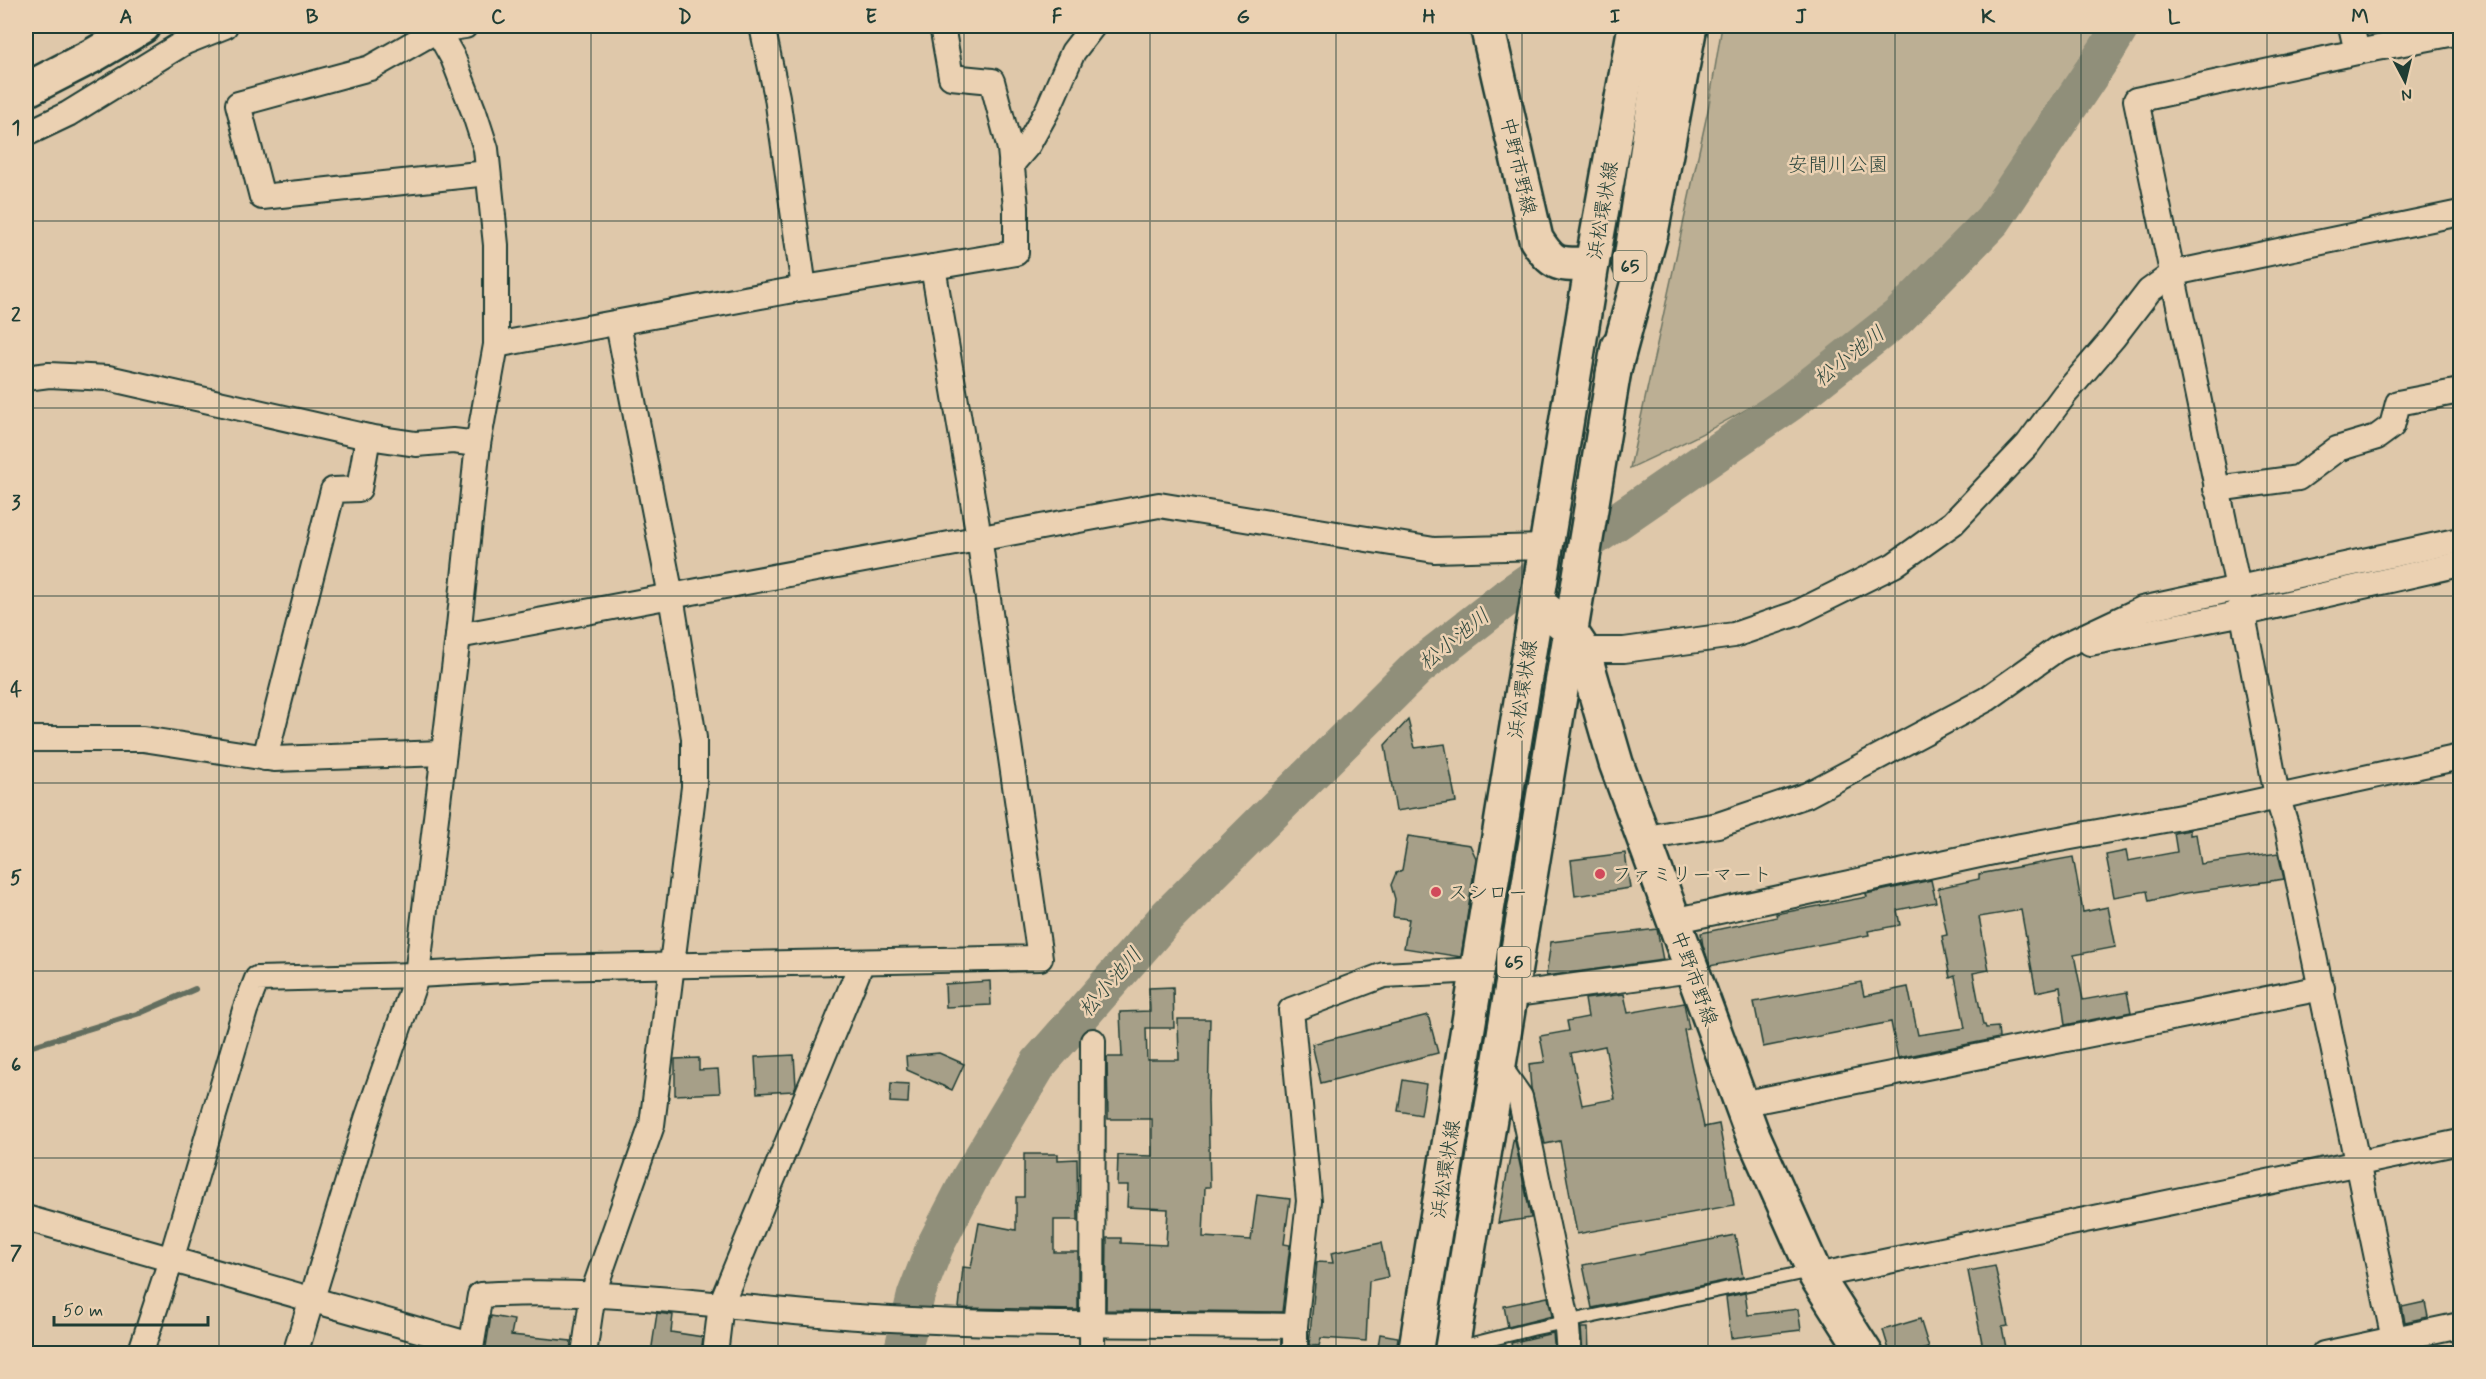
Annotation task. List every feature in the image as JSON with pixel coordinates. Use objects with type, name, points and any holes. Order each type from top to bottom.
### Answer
[{"type":"main road","points":[[26,73],[100,26]]},
{"type":"main road","points":[[26,90],[92,56],[143,26]]},
{"type":"main road","name":"中野市野線","points":[[1487,26],[1536,239],[1546,255],[1559,264],[1592,264]]},
{"type":"main road","name":"浜松環状線","points":[[1451,1351],[1509,995],[1576,639],[1580,571],[1614,374],[1666,26]]},
{"type":"main road","points":[[1614,374],[1651,233],[1690,26]]},
{"type":"main road","name":"浜松環状線","points":[[1415,1353],[1592,264],[1634,31]]},
{"type":"main road","points":[[1537,602],[1576,639]]},
{"type":"main road","name":"中野市野線","points":[[1576,639],[1642,839],[1741,1104],[1815,1273],[1866,1353]]},
{"type":"street","points":[[26,134],[68,114],[186,42],[225,26]]},
{"type":"street","points":[[465,26],[436,28],[370,68],[238,104],[262,197],[488,173]]},
{"type":"street","points":[[762,26],[777,97],[804,288]]},
{"type":"street","points":[[496,345],[804,288],[1016,253],[1016,207],[1010,149],[992,81],[951,77],[942,26]]},
{"type":"street","points":[[1011,165],[1028,145],[1048,109],[1073,52],[1093,26]]},
{"type":"street","points":[[2351,26],[2357,52]]},
{"type":"street","points":[[295,1353],[367,1119],[417,975],[458,636],[478,444],[496,345],[496,245],[486,149],[453,58],[436,28]]},
{"type":"street","points":[[2395,1346],[2355,1163],[2322,988],[2288,831],[2277,796],[2238,588],[2216,489],[2174,273],[2136,100],[2460,32]]},
{"type":"street","points":[[1576,639],[1624,650],[1734,635],[1795,614],[1894,565],[1953,523],[2028,444],[2065,394],[2113,338],[2149,291],[2174,273],[2460,213]]},
{"type":"street","points":[[140,1353],[171,1260],[256,979],[417,975],[541,968],[1040,958],[979,537],[933,267]]},
{"type":"street","points":[[584,1353],[593,1293],[652,1125],[670,965],[694,787],[694,748],[671,596],[618,324]]},
{"type":"street","points":[[26,378],[49,375],[108,378],[368,437],[416,444],[453,441],[478,444]]},
{"type":"street","points":[[2216,489],[2298,478],[2337,449],[2377,437],[2392,426],[2398,403],[2460,391]]},
{"type":"street","points":[[266,758],[333,490],[359,489],[368,437]]},
{"type":"street","points":[[458,636],[1159,505],[1434,550],[1545,550]]},
{"type":"street","points":[[1642,839],[1718,825],[1807,795],[1987,699],[2057,650],[2142,609],[2460,540]]},
{"type":"street","points":[[2057,650],[2242,613],[2460,564]]},
{"type":"street","points":[[26,739],[143,739],[266,758],[443,753]]},
{"type":"street","points":[[1673,921],[2021,846],[2214,811],[2460,757]]},
{"type":"street","points":[[715,1353],[721,1304],[862,962]]},
{"type":"street","points":[[1296,1353],[1295,1326],[1309,1201],[1291,1010],[1384,975],[1477,970]]},
{"type":"street","points":[[1509,995],[1692,970]]},
{"type":"street","points":[[1741,1104],[2322,988]]},
{"type":"street","points":[[1092,1353],[1093,1041]]},
{"type":"street","points":[[1497,1064],[1520,1097],[1568,1322],[1569,1353]]},
{"type":"street","points":[[1815,1273],[2460,1142]]},
{"type":"street","points":[[26,1218],[312,1300],[471,1349],[480,1295],[534,1292],[593,1293],[890,1319],[1295,1326]]},
{"type":"street","points":[[2324,1353],[2395,1346],[2460,1325]]},
{"type":"lane","points":[[1451,1351],[1483,1340],[1815,1273]]},
{"type":"green space","name":"安間川公園","points":[[1722,26],[2103,26],[2024,160],[1993,202],[1942,257],[1855,333],[1763,399],[1715,427],[1630,468],[1708,110]]},
{"type":"building","points":[[1408,720],[1415,748],[1445,744],[1456,802],[1396,811],[1385,745]]},
{"type":"building","points":[[2190,830],[2190,835],[2196,834],[2201,864],[2278,853],[2284,879],[2179,894],[2149,901],[2147,891],[2114,897],[2106,855],[2126,851],[2128,861],[2177,852],[2174,833]]},
{"type":"building","points":[[1408,836],[1470,845],[1476,858],[1461,957],[1404,948],[1409,919],[1393,917],[1395,899],[1391,885],[1396,873],[1402,870]]},
{"type":"building","name":"ファミリーマート","points":[[1625,853],[1630,888],[1575,896],[1571,860]]},
{"type":"building","points":[[2073,857],[2083,912],[2108,907],[2116,947],[2074,955],[2083,1000],[2127,992],[2131,1012],[2065,1025],[2060,987],[2036,992],[2021,910],[1979,917],[1989,970],[1973,973],[1983,1025],[1986,1028],[1998,1027],[1999,1038],[1898,1058],[1891,1022],[1763,1047],[1754,1002],[1861,982],[1864,996],[1908,987],[1918,1035],[1965,1028],[1955,976],[1950,978],[1942,936],[1947,935],[1938,888],[1979,879],[1979,874]]},
{"type":"building","points":[[1931,880],[1936,902],[1897,910],[1900,925],[1868,931],[1869,935],[1710,966],[1703,946],[1701,933],[1777,917],[1776,914],[1867,897],[1866,894]]},
{"type":"building","points":[[1657,929],[1663,960],[1546,976],[1551,942]]},
{"type":"building","points":[[990,981],[991,1005],[946,1007],[945,984]]},
{"type":"building","points":[[1173,987],[1174,1028],[1146,1028],[1147,1060],[1179,1060],[1178,1019],[1210,1019],[1208,1101],[1210,1187],[1205,1187],[1203,1237],[1251,1240],[1257,1195],[1290,1199],[1284,1244],[1290,1245],[1282,1312],[1106,1310],[1107,1238],[1121,1238],[1121,1243],[1166,1245],[1168,1209],[1127,1207],[1128,1185],[1117,1185],[1118,1155],[1152,1156],[1152,1119],[1108,1119],[1107,1057],[1122,1057],[1120,1012],[1150,1011],[1149,988]]},
{"type":"building","points":[[1624,994],[1628,1013],[1684,1003],[1689,1029],[1684,1030],[1704,1127],[1719,1124],[1734,1205],[1577,1234],[1560,1141],[1545,1144],[1531,1088],[1529,1064],[1545,1062],[1540,1036],[1569,1031],[1567,1021],[1588,1017],[1585,999]],"holes":[[[1605,1046],[1615,1099],[1582,1105],[1571,1053]]]},
{"type":"building","points":[[1428,1015],[1438,1053],[1321,1083],[1312,1044]]},
{"type":"building","points":[[939,1053],[964,1064],[952,1090],[907,1070],[906,1056]]},
{"type":"building","points":[[794,1055],[796,1086],[793,1091],[757,1093],[755,1057]]},
{"type":"building","points":[[699,1058],[699,1070],[718,1069],[720,1093],[675,1095],[675,1059]]},
{"type":"building","points":[[1403,1080],[1426,1084],[1421,1115],[1398,1111]]},
{"type":"building","points":[[891,1083],[909,1084],[908,1103],[890,1102]]},
{"type":"building","points":[[1514,1136],[1531,1218],[1498,1223]]},
{"type":"building","points":[[1024,1154],[1058,1154],[1058,1160],[1077,1159],[1078,1220],[1054,1220],[1054,1252],[1078,1252],[1078,1310],[959,1308],[963,1267],[971,1268],[979,1223],[1016,1230],[1016,1197],[1024,1197]]},
{"type":"building","points":[[1735,1235],[1743,1277],[1592,1308],[1583,1265]]},
{"type":"building","points":[[1381,1243],[1388,1277],[1369,1281],[1366,1341],[1321,1338],[1319,1346],[1309,1345],[1317,1262],[1333,1263],[1331,1253]]},
{"type":"building","points":[[1995,1266],[2008,1326],[2002,1327],[2007,1353],[1984,1353],[1968,1271]]},
{"type":"building","points":[[1745,1293],[1748,1315],[1798,1309],[1801,1330],[1731,1338],[1726,1297]]},
{"type":"building","points":[[1548,1297],[1552,1316],[1508,1327],[1504,1306]]},
{"type":"building","points":[[2425,1302],[2428,1317],[2405,1322],[2402,1307]]},
{"type":"building","points":[[657,1313],[673,1315],[671,1332],[703,1337],[701,1353],[651,1353]]},
{"type":"building","points":[[491,1316],[514,1320],[511,1335],[571,1341],[570,1353],[485,1353]]},
{"type":"building","points":[[1920,1319],[1929,1348],[1910,1353],[1890,1353],[1883,1330]]},
{"type":"building","points":[[1581,1328],[1588,1328],[1589,1353],[1583,1353]]},
{"type":"building","points":[[1553,1333],[1555,1353],[1513,1353],[1511,1343]]},
{"type":"building","points":[[1380,1334],[1398,1337],[1396,1353],[1377,1353]]},
{"type":"waterway","name":"松小池川","points":[[902,1354],[916,1295],[935,1246],[970,1178],[1039,1063],[1168,916],[1418,667],[1510,595],[1789,403],[1898,317],[1993,220],[2121,26]]},
{"type":"waterway","points":[[26,1048],[140,1013],[195,989]]},
{"type":"place","name":"ファミリーマート","points":[[1600,874]]},
{"type":"place","name":"スシロー","points":[[1436,892]]}]
